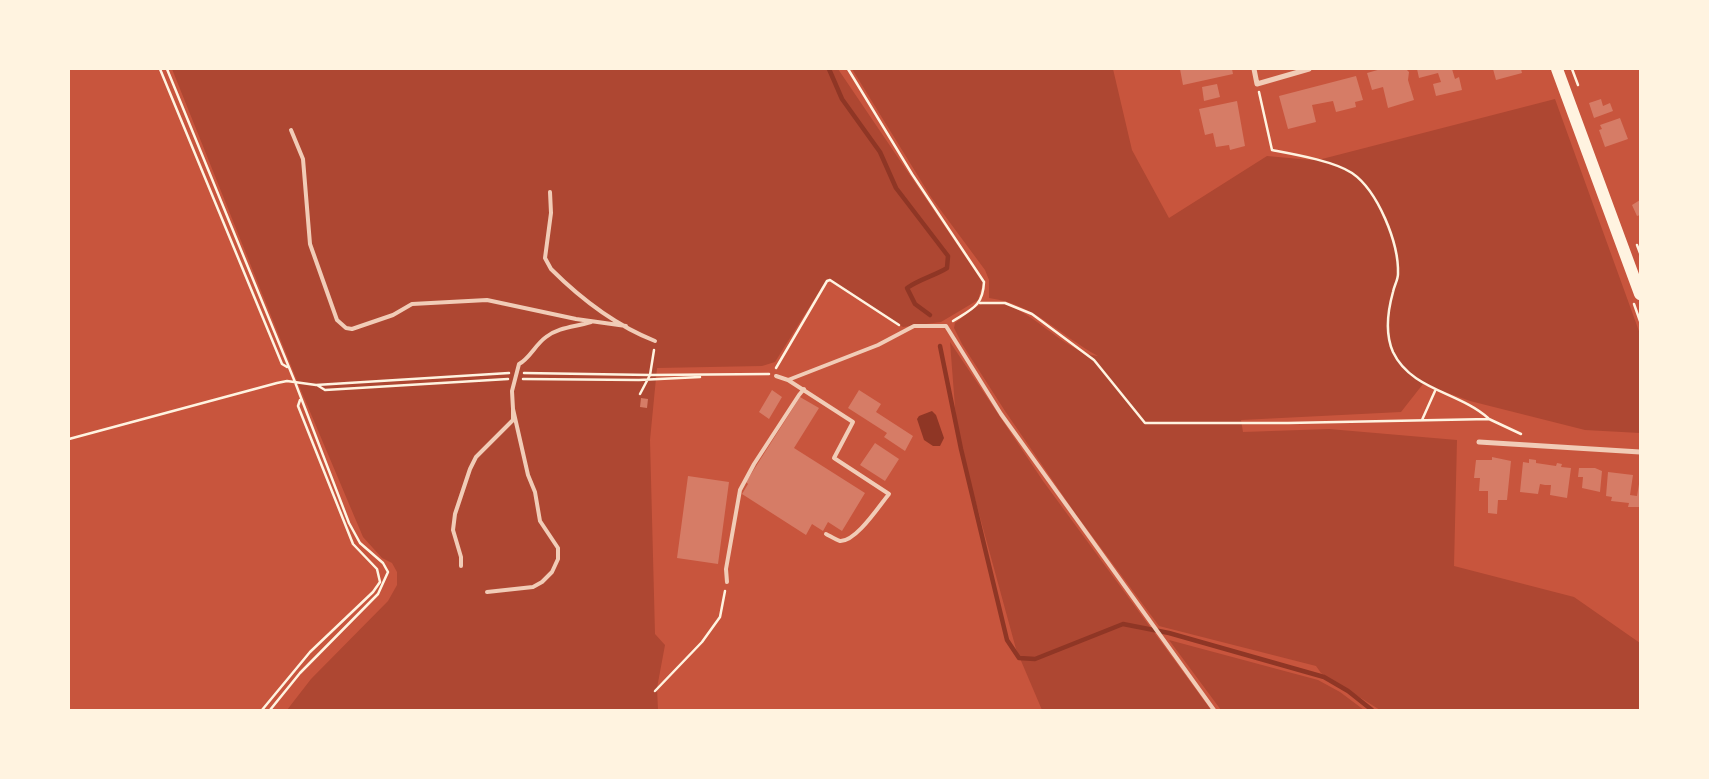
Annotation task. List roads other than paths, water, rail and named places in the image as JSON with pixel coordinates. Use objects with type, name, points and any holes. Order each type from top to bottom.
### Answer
[{"type":"main road","points":[[1557,69],[1640,294]]},
{"type":"street","points":[[1254,69],[1257,84],[1309,69]]},
{"type":"street","points":[[1479,442],[1640,452]]},
{"type":"lane","points":[[291,130],[303,159],[310,244],[337,320],[346,328],[352,329],[367,325],[412,304],[487,300],[594,322],[626,326]]},
{"type":"lane","points":[[550,192],[551,213],[545,258],[550,269],[610,318],[638,334],[655,341]]},
{"type":"lane","points":[[461,566],[461,557],[453,530],[465,484],[476,457],[513,420],[512,391],[518,364],[527,360],[532,350],[545,337],[558,329],[594,322]]},
{"type":"lane","points":[[788,380],[878,345],[914,326],[946,326],[1001,414],[1214,710]]},
{"type":"lane","points":[[774,375],[804,389],[853,422],[834,458],[889,494],[850,539],[840,541],[826,534]]},
{"type":"lane","points":[[727,582],[726,569],[740,490],[758,456],[804,389]]},
{"type":"lane","points":[[487,592],[533,587],[542,582],[552,572],[558,559],[558,548],[540,520],[535,492],[528,475],[513,409]]},
{"type":"waterway","points":[[829,69],[842,99],[880,152],[896,188],[948,256],[947,268],[907,288],[915,304],[930,315]]},
{"type":"waterway","points":[[940,346],[961,449],[1007,640],[1019,658],[1035,659],[1123,624],[1169,633],[1324,677],[1348,691],[1372,710]]}]
